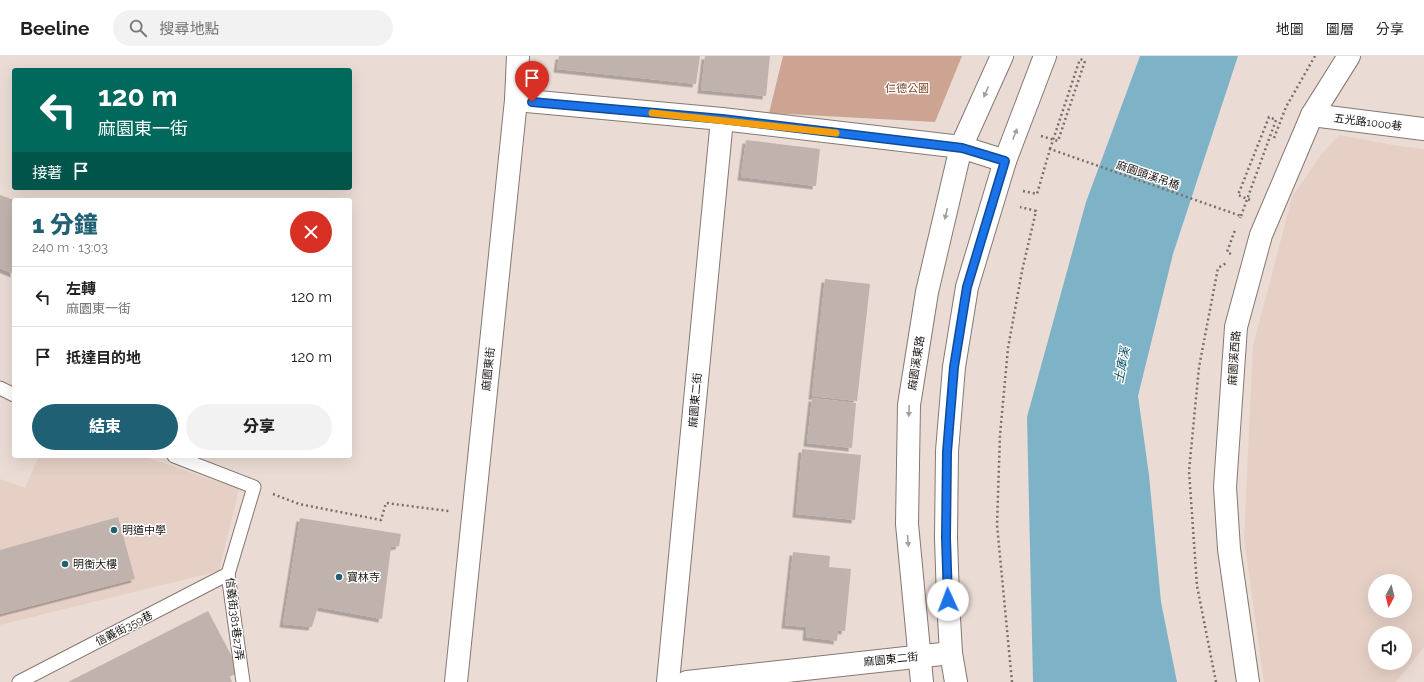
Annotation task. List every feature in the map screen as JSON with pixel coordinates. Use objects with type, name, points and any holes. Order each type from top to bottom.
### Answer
[{"type":"street","name":"麻園東街","points":[[456,682],[516,100],[518,56]]},
{"type":"street","name":"麻園溪東路","points":[[922,682],[907,524],[908,406],[927,292],[962,148],[1002,56]]},
{"type":"street","points":[[956,682],[951,653],[946,538],[947,452],[954,367],[967,287],[1005,161],[1045,56]]},
{"type":"street","name":"麻園溪西路","points":[[1248,682],[1229,549],[1225,487],[1236,327],[1261,235],[1312,115],[1349,56]]},
{"type":"street","points":[[516,100],[722,119],[962,148],[1005,161]]},
{"type":"street","name":"五光路1000巷","points":[[1312,115],[1424,129]]},
{"type":"street","name":"麻園東二街","points":[[668,682],[722,119]]},
{"type":"street","name":"麻園東二街","points":[[687,682],[919,655],[951,653]]},
{"type":"lane","points":[[0,388],[12,394]]},
{"type":"lane","points":[[179,458],[254,486]]},
{"type":"lane","name":"信義街381巷27弄","points":[[243,682],[228,574],[254,486]]},
{"type":"lane","name":"信義街359巷","points":[[24,681],[228,574]]},
{"type":"path","points":[[1023,191],[1037,194],[1050,149],[1080,59],[1085,61],[1058,141],[1041,136]]},
{"type":"path","name":"麻園頭溪吊橋","points":[[1050,149],[1241,216],[1276,120],[1270,118],[1238,195],[1250,200]]},
{"type":"path","points":[[1012,682],[997,525],[1000,435],[1008,348],[1022,271],[1036,211],[1020,207]]},
{"type":"path","points":[[254,486],[299,504],[381,520],[386,503],[473,514]]},
{"type":"shaded area","points":[[1339,135],[1424,149],[1424,647],[1412,662],[1412,626],[1368,626],[1368,670],[1406,670],[1396,682],[1264,682],[1244,539],[1253,346],[1292,197],[1319,157]]},
{"type":"shaded area","name":"明道中學","points":[[38,458],[148,458],[239,489],[219,571],[0,625],[0,479],[25,488]]},
{"type":"green space","name":"仁德公園","points":[[783,56],[962,56],[935,122],[769,113]]},
{"type":"water","name":"土庫溪","points":[[1140,56],[1238,56],[1173,254],[1138,396],[1149,475],[1161,602],[1177,682],[1033,682],[1027,417],[1086,202]]},
{"type":"building","points":[[559,56],[700,56],[696,84],[557,69]]},
{"type":"building","points":[[705,56],[770,56],[766,96],[701,90]]},
{"type":"building","points":[[746,140],[820,149],[816,186],[741,177]]},
{"type":"building","points":[[0,195],[12,199],[12,273],[0,268]]},
{"type":"building","points":[[825,279],[870,284],[857,401],[812,396]]},
{"type":"building","points":[[812,398],[856,403],[852,448],[807,443]]},
{"type":"building","points":[[802,449],[861,455],[855,520],[796,514]]},
{"type":"building","name":"明衡大樓","points":[[118,517],[135,579],[0,614],[0,550]]},
{"type":"building","name":"寶林寺","points":[[300,518],[401,534],[399,546],[391,547],[382,619],[318,607],[312,627],[283,624]]},
{"type":"building","points":[[793,552],[830,556],[829,567],[851,569],[845,631],[838,630],[837,641],[806,637],[807,627],[785,625]]},
{"type":"building","points":[[208,611],[239,670],[229,675],[232,682],[68,682]]},
{"type":"slow traffic","points":[[652,113],[722,119],[836,133]]},
{"type":"place","name":"明道中學","points":[[114,530]]},
{"type":"place","name":"明衡大樓","points":[[65,564]]},
{"type":"place","name":"寶林寺","points":[[339,577]]},
{"type":"route","points":[[532,102],[722,119],[962,148],[1005,161],[967,287],[954,367],[947,452],[946,538],[948,600]]}]
